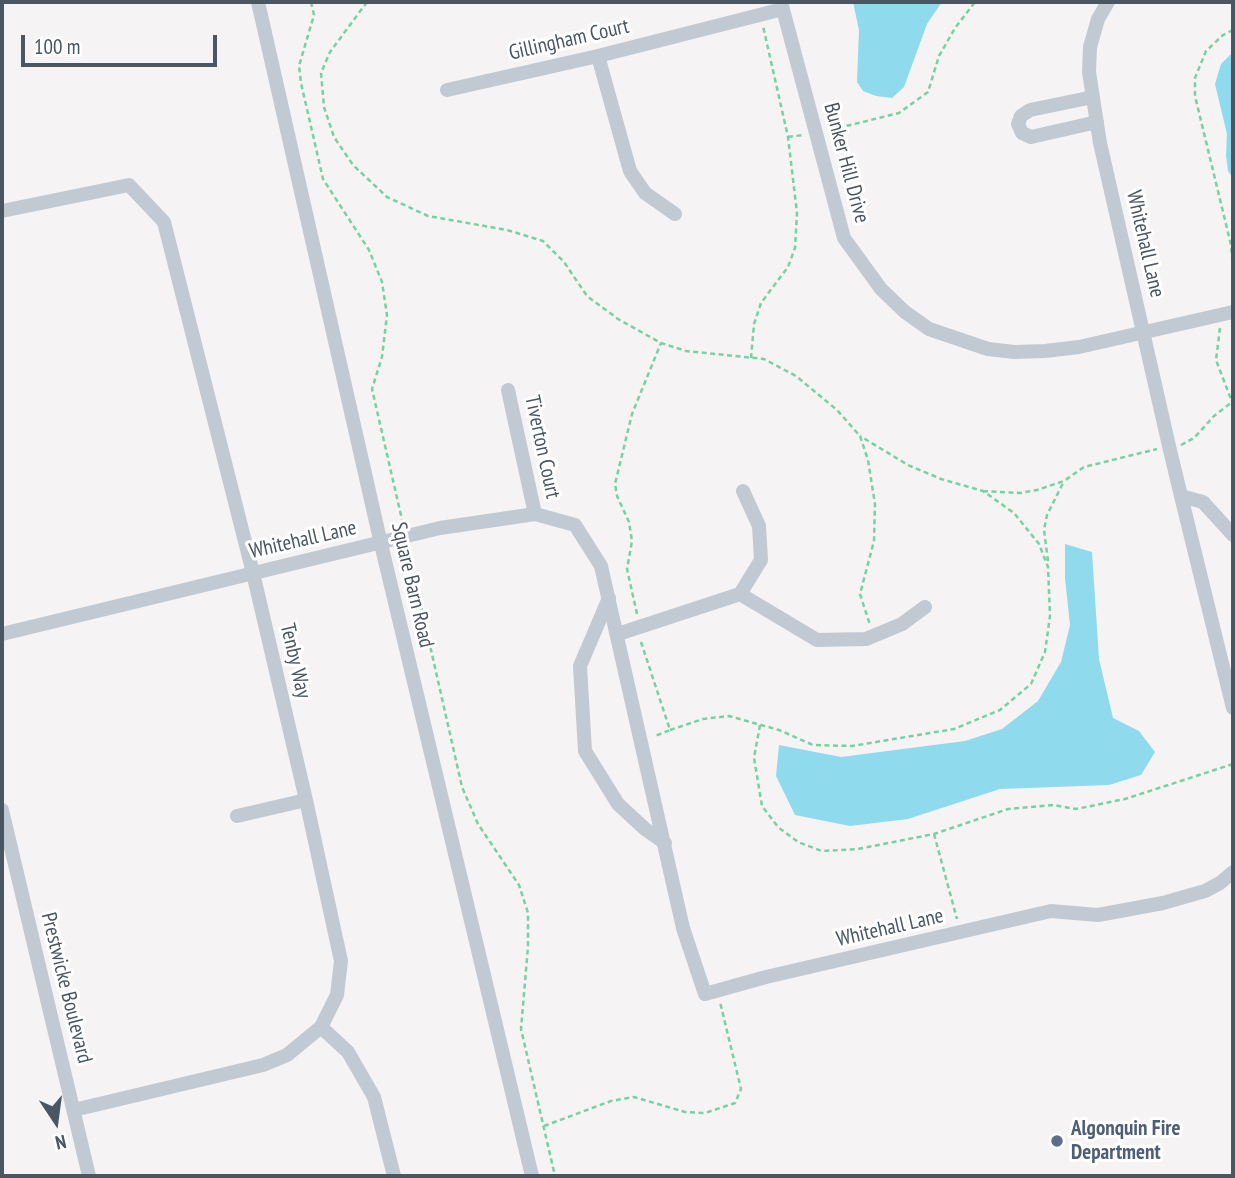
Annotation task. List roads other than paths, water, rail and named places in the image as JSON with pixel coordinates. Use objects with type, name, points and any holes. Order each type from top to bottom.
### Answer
[{"type":"street","name":"Square Barn Road","points":[[258,2],[381,544],[533,1176]]},
{"type":"street","name":"Whitehall Lane","points":[[1108,2],[1098,19],[1090,47],[1089,72],[1097,122],[1169,446],[1233,708]]},
{"type":"street","name":"Gillingham Court","points":[[447,90],[598,56],[761,15],[782,6]]},
{"type":"street","name":"Bunker Hill Drive","points":[[782,6],[844,238],[881,289],[905,312],[929,328],[988,349],[1014,352],[1079,347],[1232,312]]},
{"type":"street","points":[[598,56],[630,171],[645,193],[675,214]]},
{"type":"street","points":[[1093,97],[1030,110],[1021,116],[1017,124],[1022,133],[1031,137],[1097,122]]},
{"type":"street","name":"Tenby Way","points":[[2,211],[129,185],[164,222],[253,573],[341,961],[337,995],[321,1027],[287,1055],[263,1065],[74,1110]]},
{"type":"street","name":"Tiverton Court","points":[[508,390],[535,514]]},
{"type":"street","points":[[618,634],[740,594],[761,560],[759,526],[743,491]]},
{"type":"street","points":[[1181,496],[1203,502],[1233,534]]},
{"type":"street","name":"Whitehall Lane","points":[[2,634],[440,528],[535,514],[575,525],[601,566],[683,928],[705,994],[766,977],[1051,911],[1098,915],[1163,903],[1205,891],[1233,872]]},
{"type":"street","points":[[740,594],[817,640],[866,639],[902,625],[925,607]]},
{"type":"street","points":[[609,598],[580,666],[585,751],[618,803],[664,843]]},
{"type":"street","points":[[237,816],[306,800]]},
{"type":"street","name":"Prestwicke Boulevard","points":[[2,810],[7,856],[89,1176]]},
{"type":"street","points":[[321,1027],[348,1052],[374,1097],[394,1176]]},
{"type":"water","points":[[853,2],[942,2],[927,24],[904,87],[892,98],[863,91],[857,82],[859,30]]},
{"type":"water","points":[[1233,52],[1233,178],[1228,171],[1227,134],[1215,84],[1221,64]]},
{"type":"water","points":[[1065,544],[1092,552],[1099,659],[1113,718],[1139,731],[1155,752],[1141,775],[1109,785],[1000,789],[908,819],[850,826],[795,815],[776,776],[779,745],[841,757],[965,741],[1002,729],[1038,701],[1061,662],[1070,625]]},
{"type":"place","name":"Algonquin Fire Department","points":[[1057,1141]]}]
